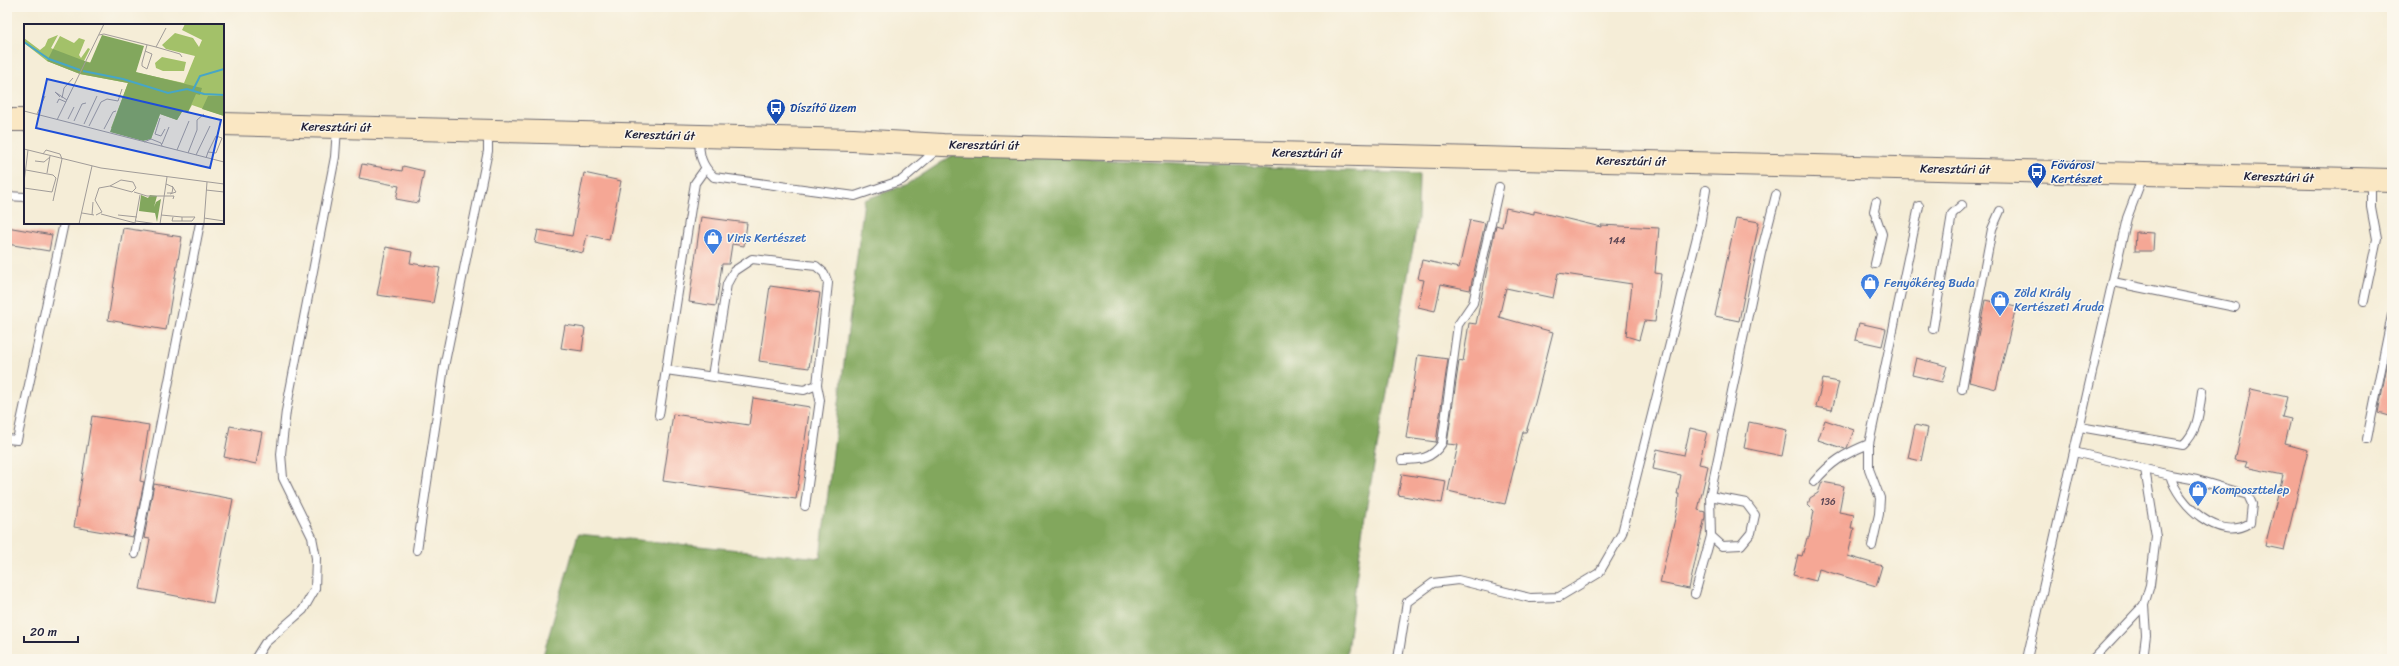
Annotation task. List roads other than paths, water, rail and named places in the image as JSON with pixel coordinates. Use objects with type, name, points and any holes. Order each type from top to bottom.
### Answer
[{"type":"main road","points":[[7,120],[24,120]]},
{"type":"main road","name":"Keresztúri út","points":[[224,124],[699,136],[942,145],[2144,172],[2382,179]]},
{"type":"lane","points":[[255,659],[265,642],[303,610],[315,589],[316,558],[312,536],[283,478],[281,454],[286,411],[335,157],[337,127]]},
{"type":"lane","points":[[417,550],[444,367],[488,151],[488,130]]},
{"type":"lane","points":[[699,136],[699,156],[705,169],[714,177],[854,196],[902,180],[942,145]]},
{"type":"lane","points":[[659,416],[695,183],[705,169]]},
{"type":"lane","points":[[2026,659],[2127,218],[2144,172]]},
{"type":"lane","points":[[2364,301],[2377,239],[2371,207],[2382,179]]},
{"type":"lane","points":[[1402,460],[1417,460],[1436,454],[1442,443],[1458,325],[1473,303],[1499,187]]},
{"type":"lane","points":[[1398,659],[1407,602],[1433,583],[1458,580],[1530,598],[1559,597],[1599,573],[1622,533],[1700,225],[1706,190]]},
{"type":"lane","points":[[1696,594],[1710,536],[1710,496],[1760,261],[1776,195]]},
{"type":"lane","points":[[7,196],[24,197]]},
{"type":"lane","points":[[1875,264],[1882,234],[1874,210],[1876,202]]},
{"type":"lane","points":[[1933,329],[1952,214],[1962,205]]},
{"type":"lane","points":[[1872,546],[1879,514],[1880,498],[1869,469],[1869,444],[1919,206]]},
{"type":"lane","points":[[1962,389],[1992,230],[2000,211]]},
{"type":"lane","points":[[7,439],[17,440],[64,224]]},
{"type":"lane","points":[[135,554],[200,224]]},
{"type":"lane","points":[[712,376],[727,284],[734,271],[752,259],[816,266],[824,273],[828,283],[817,386],[820,400],[805,506]]},
{"type":"lane","points":[[2113,282],[2235,307]]},
{"type":"lane","points":[[2367,439],[2392,315]]},
{"type":"lane","points":[[666,370],[804,390],[817,386]]},
{"type":"lane","points":[[2080,426],[2183,445],[2192,436],[2198,421],[2202,391]]},
{"type":"lane","points":[[1814,482],[1828,465],[1849,452],[1869,444]]},
{"type":"lane","points":[[2074,452],[2197,480],[2248,495],[2252,504],[2250,523],[2243,528],[2230,529],[2211,525],[2184,502],[2174,489],[2170,475]]},
{"type":"lane","points":[[2143,659],[2146,635],[2144,605],[2150,585],[2156,536],[2145,469]]},
{"type":"lane","points":[[1710,496],[1746,503],[1754,514],[1751,533],[1742,545],[1722,546],[1710,536]]},
{"type":"lane","points":[[2093,659],[2144,605]]},
{"type":"place","name":"Díszítő üzem","points":[[776,125]]},
{"type":"place","name":"Fővárosi Kertészet","points":[[2037,189]]},
{"type":"place","name":"Viris Kertészet","points":[[713,255]]},
{"type":"place","name":"Fenyőkéreg Buda","points":[[1870,300]]},
{"type":"place","name":"Zöld Király Kertészeti Áruda","points":[[2000,317]]},
{"type":"place","name":"Komposzttelep","points":[[2198,507]]}]
